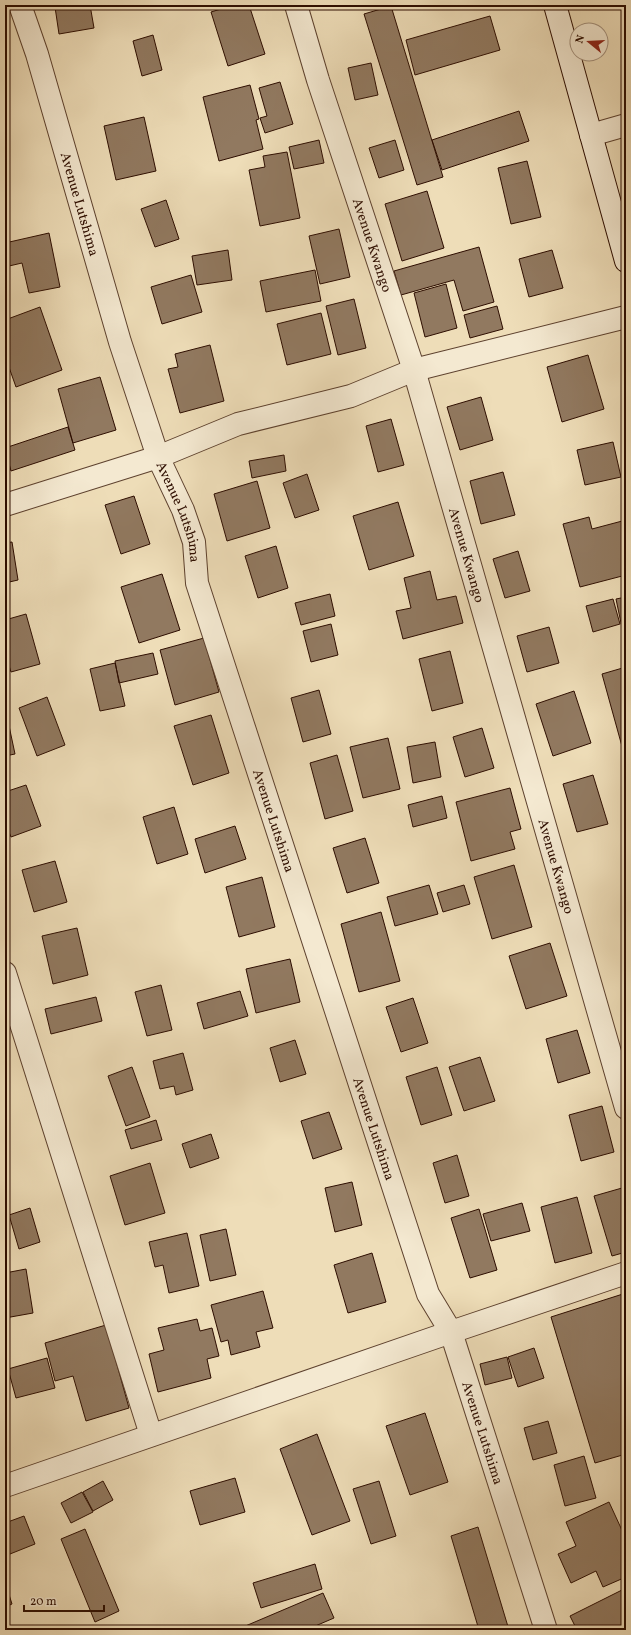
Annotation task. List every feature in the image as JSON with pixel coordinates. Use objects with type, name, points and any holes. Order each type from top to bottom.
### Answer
[{"type":"street","name":"Avenue Lutshima","points":[[20,5],[37,54],[120,342],[158,457],[183,510],[194,542],[197,583],[428,1294],[451,1332],[546,1630]]},
{"type":"street","name":"Avenue Kwango","points":[[296,5],[318,80],[414,370],[626,1108]]},
{"type":"street","points":[[555,5],[626,261]]},
{"type":"street","points":[[591,135],[626,125]]},
{"type":"street","points":[[5,505],[158,457],[238,424],[350,396],[414,370],[626,317]]},
{"type":"street","points":[[5,973],[151,1435]]},
{"type":"street","points":[[5,1486],[626,1273]]},
{"type":"building","points":[[90,5],[94,28],[59,34],[55,7]]},
{"type":"building","points":[[234,5],[249,5],[265,54],[228,66],[211,12]]},
{"type":"building","points":[[391,6],[443,177],[417,185],[364,14]]},
{"type":"building","points":[[490,16],[500,50],[415,75],[406,40]]},
{"type":"building","points":[[153,35],[162,70],[142,76],[133,41]]},
{"type":"building","points":[[371,63],[378,95],[355,100],[348,68]]},
{"type":"building","points":[[280,82],[293,124],[265,133],[260,118],[267,116],[259,88]]},
{"type":"building","points":[[250,85],[259,119],[256,120],[263,149],[219,161],[203,97]]},
{"type":"building","points":[[519,111],[529,141],[442,170],[432,140]]},
{"type":"building","points":[[144,117],[156,171],[116,180],[104,126]]},
{"type":"building","points":[[319,140],[324,163],[294,169],[289,147]]},
{"type":"building","points":[[395,140],[404,170],[379,178],[369,148]]},
{"type":"building","points":[[287,152],[300,218],[260,226],[249,170],[265,167],[263,156]]},
{"type":"building","points":[[527,161],[541,217],[511,224],[498,168]]},
{"type":"building","points":[[427,191],[444,248],[402,261],[385,204]]},
{"type":"building","points":[[166,200],[179,239],[155,247],[141,209]]},
{"type":"building","points":[[339,229],[350,277],[320,284],[309,236]]},
{"type":"building","points":[[49,233],[60,287],[29,293],[22,263],[9,266],[5,243]]},
{"type":"building","points":[[479,247],[494,302],[463,311],[454,280],[401,295],[394,271]]},
{"type":"building","points":[[228,250],[232,280],[197,285],[192,256]]},
{"type":"building","points":[[552,250],[563,288],[529,297],[519,259]]},
{"type":"building","points":[[315,270],[321,301],[266,312],[260,281]]},
{"type":"building","points":[[191,275],[202,312],[162,324],[151,287]]},
{"type":"building","points":[[446,284],[457,328],[425,337],[414,293]]},
{"type":"building","points":[[354,299],[366,348],[338,355],[326,306]]},
{"type":"building","points":[[497,306],[503,329],[470,338],[464,315]]},
{"type":"building","points":[[40,307],[62,370],[16,387],[5,356],[5,320]]},
{"type":"building","points":[[321,313],[331,354],[287,365],[277,324]]},
{"type":"building","points":[[210,345],[224,401],[180,413],[168,369],[178,367],[175,354]]},
{"type":"building","points":[[588,355],[604,409],[562,422],[547,367]]},
{"type":"building","points":[[100,377],[116,430],[73,443],[58,389]]},
{"type":"building","points":[[481,397],[493,440],[460,450],[447,407]]},
{"type":"building","points":[[391,419],[404,465],[378,472],[366,426]]},
{"type":"building","points":[[68,427],[75,450],[11,471],[5,448]]},
{"type":"building","points":[[613,442],[621,477],[585,485],[577,450]]},
{"type":"building","points":[[284,455],[286,471],[252,478],[249,461]]},
{"type":"building","points":[[503,472],[515,515],[481,524],[470,481]]},
{"type":"building","points":[[307,474],[319,510],[295,518],[283,483]]},
{"type":"building","points":[[257,481],[270,528],[227,541],[214,494]]},
{"type":"building","points":[[134,496],[150,544],[121,554],[105,505]]},
{"type":"building","points":[[398,502],[414,556],[369,570],[353,516]]},
{"type":"building","points":[[589,517],[592,529],[626,520],[626,575],[580,587],[563,524]]},
{"type":"building","points":[[12,542],[18,580],[5,583],[5,543]]},
{"type":"building","points":[[276,546],[288,588],[258,598],[245,556]]},
{"type":"building","points":[[518,551],[530,591],[505,598],[493,559]]},
{"type":"building","points":[[430,571],[437,600],[456,596],[463,623],[403,639],[396,611],[411,608],[404,578]]},
{"type":"building","points":[[162,574],[180,630],[139,643],[121,587]]},
{"type":"building","points":[[330,594],[335,616],[301,625],[295,603]]},
{"type":"building","points":[[626,597],[626,647],[616,599]]},
{"type":"building","points":[[613,599],[620,624],[593,632],[586,606]]},
{"type":"building","points":[[26,614],[40,664],[11,672],[5,653],[5,620]]},
{"type":"building","points":[[331,624],[338,655],[311,662],[303,631]]},
{"type":"building","points":[[549,627],[559,663],[527,672],[517,636]]},
{"type":"building","points":[[204,638],[219,692],[175,705],[160,650]]},
{"type":"building","points":[[450,651],[463,703],[432,711],[419,659]]},
{"type":"building","points":[[153,653],[158,674],[119,683],[115,661]]},
{"type":"building","points":[[115,663],[125,706],[100,711],[90,669]]},
{"type":"building","points":[[626,667],[626,749],[623,750],[602,674]]},
{"type":"building","points":[[319,690],[331,734],[303,742],[291,698]]},
{"type":"building","points":[[574,691],[591,743],[553,756],[536,704]]},
{"type":"building","points":[[47,697],[65,745],[37,756],[19,708]]},
{"type":"building","points":[[211,715],[229,773],[193,785],[174,726]]},
{"type":"building","points":[[5,721],[8,721],[15,754],[5,756]]},
{"type":"building","points":[[482,728],[494,768],[465,777],[453,737]]},
{"type":"building","points":[[388,738],[400,789],[363,798],[350,747]]},
{"type":"building","points":[[435,742],[441,777],[413,783],[407,747]]},
{"type":"building","points":[[337,755],[353,811],[325,819],[310,763]]},
{"type":"building","points":[[593,775],[608,824],[577,832],[563,784]]},
{"type":"building","points":[[26,785],[41,826],[11,837],[5,822],[5,792]]},
{"type":"building","points":[[510,788],[521,829],[510,832],[515,849],[471,861],[456,802]]},
{"type":"building","points":[[442,796],[447,818],[413,827],[408,805]]},
{"type":"building","points":[[174,807],[188,854],[157,864],[143,817]]},
{"type":"building","points":[[235,826],[246,859],[205,873],[195,839]]},
{"type":"building","points":[[365,838],[379,883],[347,893],[333,848]]},
{"type":"building","points":[[55,861],[67,902],[34,912],[22,870]]},
{"type":"building","points":[[514,865],[532,927],[492,939],[474,877]]},
{"type":"building","points":[[262,877],[275,927],[239,937],[226,887]]},
{"type":"building","points":[[429,885],[438,914],[395,926],[387,897]]},
{"type":"building","points":[[464,885],[470,904],[443,912],[437,893]]},
{"type":"building","points":[[381,912],[400,981],[359,992],[341,924]]},
{"type":"building","points":[[77,928],[88,975],[53,984],[42,936]]},
{"type":"building","points":[[550,943],[567,996],[526,1009],[509,956]]},
{"type":"building","points":[[290,959],[300,1002],[256,1013],[246,969]]},
{"type":"building","points":[[161,985],[172,1030],[147,1036],[135,992]]},
{"type":"building","points":[[240,991],[248,1016],[204,1029],[197,1003]]},
{"type":"building","points":[[96,997],[102,1021],[51,1034],[45,1009]]},
{"type":"building","points":[[413,998],[428,1043],[401,1052],[386,1007]]},
{"type":"building","points":[[577,1030],[590,1073],[558,1083],[546,1039]]},
{"type":"building","points":[[295,1040],[306,1074],[280,1082],[270,1048]]},
{"type":"building","points":[[183,1053],[193,1090],[176,1095],[174,1086],[160,1089],[153,1061]]},
{"type":"building","points":[[480,1057],[495,1101],[464,1111],[449,1067]]},
{"type":"building","points":[[132,1067],[150,1117],[126,1126],[108,1076]]},
{"type":"building","points":[[437,1067],[452,1115],[421,1125],[406,1077]]},
{"type":"building","points":[[602,1106],[614,1152],[581,1161],[569,1115]]},
{"type":"building","points":[[329,1112],[342,1149],[313,1159],[301,1121]]},
{"type":"building","points":[[156,1120],[162,1140],[131,1149],[125,1130]]},
{"type":"building","points":[[211,1134],[219,1158],[190,1168],[182,1144]]},
{"type":"building","points":[[457,1155],[469,1196],[445,1203],[433,1163]]},
{"type":"building","points":[[150,1163],[165,1213],[125,1225],[110,1176]]},
{"type":"building","points":[[352,1182],[362,1225],[335,1232],[325,1188]]},
{"type":"building","points":[[622,1188],[626,1203],[626,1252],[612,1256],[594,1196]]},
{"type":"building","points":[[577,1197],[592,1253],[555,1263],[541,1207]]},
{"type":"building","points":[[522,1203],[530,1231],[491,1241],[483,1214]]},
{"type":"building","points":[[30,1208],[40,1242],[19,1249],[9,1215]]},
{"type":"building","points":[[479,1209],[497,1270],[470,1278],[451,1218]]},
{"type":"building","points":[[226,1229],[236,1275],[210,1281],[200,1235]]},
{"type":"building","points":[[187,1233],[199,1286],[169,1293],[163,1265],[155,1267],[149,1242]]},
{"type":"building","points":[[372,1253],[386,1302],[348,1313],[334,1265]]},
{"type":"building","points":[[26,1269],[33,1313],[5,1318],[5,1273]]},
{"type":"building","points":[[263,1291],[273,1328],[256,1332],[260,1347],[231,1355],[228,1340],[221,1342],[211,1305]]},
{"type":"building","points":[[626,1293],[626,1454],[595,1463],[551,1317]]},
{"type":"building","points":[[197,1319],[200,1331],[212,1328],[219,1356],[207,1359],[211,1378],[158,1392],[149,1354],[164,1350],[158,1328]]},
{"type":"building","points":[[106,1325],[129,1408],[86,1421],[73,1376],[55,1381],[45,1343]]},
{"type":"building","points":[[534,1348],[544,1378],[518,1387],[508,1357]]},
{"type":"building","points":[[507,1357],[512,1378],[485,1385],[480,1364]]},
{"type":"building","points":[[47,1358],[55,1388],[16,1398],[8,1369]]},
{"type":"building","points":[[425,1413],[448,1482],[410,1495],[386,1426]]},
{"type":"building","points":[[548,1421],[557,1453],[533,1460],[524,1428]]},
{"type":"building","points":[[317,1434],[350,1521],[312,1535],[280,1449]]},
{"type":"building","points":[[584,1456],[596,1498],[565,1506],[554,1465]]},
{"type":"building","points":[[235,1478],[245,1512],[200,1525],[190,1491]]},
{"type":"building","points":[[103,1481],[113,1500],[93,1511],[83,1492]]},
{"type":"building","points":[[379,1481],[396,1536],[371,1544],[353,1489]]},
{"type":"building","points":[[82,1492],[93,1512],[71,1523],[61,1503]]},
{"type":"building","points":[[609,1502],[626,1539],[626,1577],[603,1587],[596,1571],[571,1583],[558,1554],[576,1546],[566,1522]]},
{"type":"building","points":[[24,1516],[35,1544],[5,1556],[5,1523]]},
{"type":"building","points":[[478,1527],[509,1630],[479,1630],[451,1536]]},
{"type":"building","points":[[85,1529],[119,1611],[95,1622],[61,1539]]},
{"type":"building","points":[[315,1564],[322,1589],[261,1608],[253,1583]]},
{"type":"building","points":[[5,1582],[12,1604],[5,1607]]},
{"type":"building","points":[[626,1588],[626,1630],[577,1630],[570,1616]]},
{"type":"building","points":[[323,1593],[334,1618],[306,1630],[236,1630]]}]
